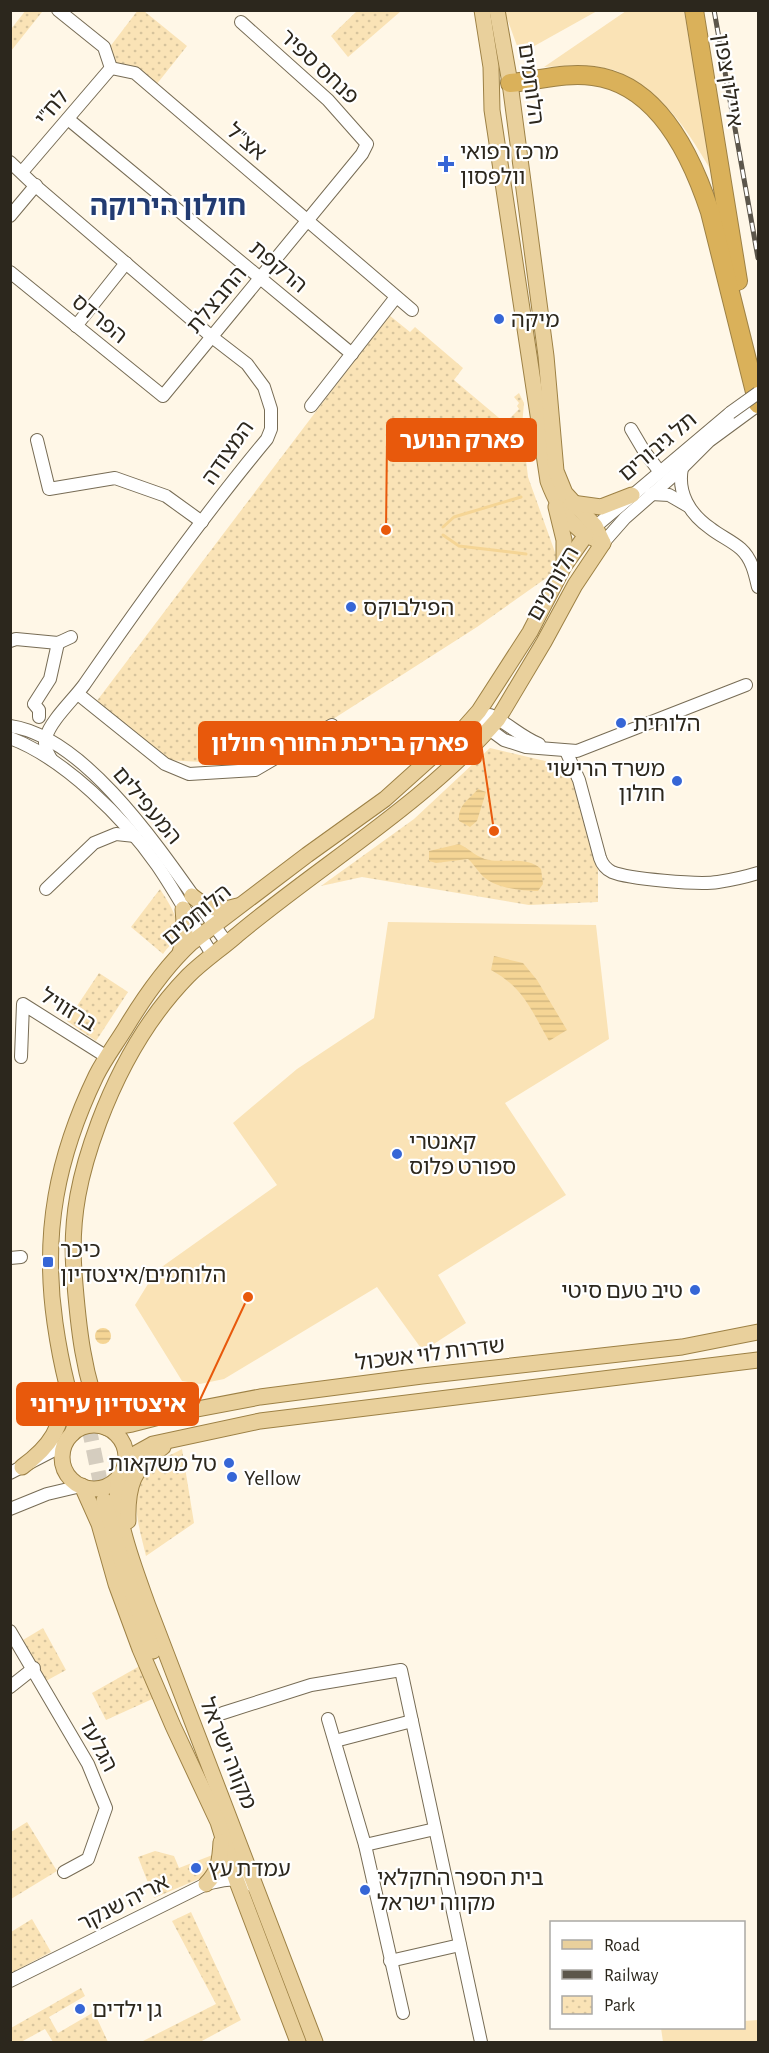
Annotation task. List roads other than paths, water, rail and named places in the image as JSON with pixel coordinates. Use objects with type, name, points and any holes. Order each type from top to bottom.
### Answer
[{"type":"highway","name":"איילון צפון","points":[[693,10],[758,405]]},
{"type":"highway","points":[[510,83],[552,76],[576,75],[608,79],[636,93],[651,105],[674,133],[691,160],[710,212],[758,405]]},
{"type":"main road","name":"הלוחמים","points":[[483,10],[491,67],[492,110],[549,481],[561,509],[577,528],[590,531]]},
{"type":"main road","name":"הלוחמים","points":[[107,1428],[89,1383],[79,1329],[70,1209],[91,1144],[116,1081],[150,1022],[189,975],[212,954],[396,812],[447,770],[494,724],[544,642],[575,585],[603,543],[590,531],[559,483],[556,471],[546,356],[510,83],[497,10]]},
{"type":"main road","points":[[491,67],[499,81],[510,83]]},
{"type":"main road","points":[[549,481],[562,529],[565,549],[564,566]]},
{"type":"main road","points":[[572,502],[601,507],[632,495]]},
{"type":"main road","name":"הלוחמים","points":[[68,1440],[75,1420],[57,1334],[51,1285],[50,1243],[55,1198],[66,1150],[97,1075],[107,1057],[135,1012],[180,953],[213,925],[385,799],[436,755],[479,711],[530,632],[564,566],[590,531]]},
{"type":"main road","points":[[180,953],[185,934],[188,903],[216,909],[240,905]]},
{"type":"main road","points":[[55,1198],[70,1209],[65,1271],[69,1317],[84,1404]]},
{"type":"main road","name":"שדרות לוי אשכול","points":[[107,1428],[260,1397],[682,1347],[759,1332]]},
{"type":"main road","name":"שדרות לוי אשכול","points":[[126,1459],[153,1444],[230,1427],[319,1413],[759,1360]]},
{"type":"main road","points":[[16,1470],[41,1452],[54,1435],[62,1416],[66,1382]]},
{"type":"main road","points":[[98,1425],[107,1428],[122,1441],[125,1448],[126,1459],[123,1470],[119,1477],[106,1486],[99,1488],[81,1486],[68,1475],[65,1469],[62,1454],[68,1440],[84,1426],[98,1425]]},
{"type":"main road","points":[[130,1553],[129,1491],[134,1477],[145,1460],[176,1439]]},
{"type":"main road","name":"מקווה ישראל","points":[[119,1477],[116,1491],[117,1502],[130,1553],[161,1644],[315,2043]]},
{"type":"main road","name":"מקווה ישראל","points":[[81,1486],[99,1524],[116,1584],[142,1656],[222,1833],[236,1879],[298,2043]]},
{"type":"main road","points":[[104,1500],[137,1609],[162,1676],[190,1739],[204,1751]]},
{"type":"main road","points":[[188,1756],[190,1739]]},
{"type":"main road","points":[[206,1884],[220,1864],[222,1833]]},
{"type":"street","points":[[58,10],[104,47],[111,68]]},
{"type":"street","name":"פנחס ספיר","points":[[241,22],[328,100],[367,144]]},
{"type":"street","name":"לח\"י","points":[[22,172],[111,68]]},
{"type":"street","name":"אצ\"ל","points":[[111,68],[135,73],[412,310]]},
{"type":"street","name":"הרקפת","points":[[68,119],[352,354]]},
{"type":"street","name":"החבצלת","points":[[163,396],[261,279],[307,219],[362,154],[367,144]]},
{"type":"street","name":"המצודה","points":[[10,162],[26,173],[36,185],[126,263],[247,364],[264,387],[271,409],[272,429],[267,439],[132,616],[45,738]]},
{"type":"street","points":[[10,216],[36,185]]},
{"type":"street","points":[[77,327],[126,263]]},
{"type":"street","name":"הפרדס","points":[[10,272],[163,396]]},
{"type":"street","points":[[311,406],[396,297]]},
{"type":"street","name":"תל גיבורים","points":[[590,531],[759,393]]},
{"type":"street","name":"תל גיבורים","points":[[603,543],[624,518],[682,468],[731,418],[758,405]]},
{"type":"street","points":[[631,429],[660,472]]},
{"type":"street","points":[[37,440],[49,489],[115,478],[166,496],[202,522]]},
{"type":"street","points":[[682,468],[680,485],[689,506],[702,522],[729,540],[748,557],[759,587]]},
{"type":"street","points":[[651,494],[669,495],[689,506]]},
{"type":"street","points":[[10,640],[58,643],[70,637]]},
{"type":"street","points":[[39,717],[39,710],[34,704],[50,679],[58,643]]},
{"type":"street","points":[[479,711],[494,724],[504,740],[526,747],[577,751],[746,685]]},
{"type":"street","points":[[78,694],[165,764],[189,774],[255,770],[332,725]]},
{"type":"street","name":"המצודה","points":[[61,748],[56,738],[78,694]]},
{"type":"street","name":"המעפילים","points":[[10,726],[20,727],[45,738],[78,759],[128,809],[188,903],[200,936],[212,954]]},
{"type":"street","name":"המעפילים","points":[[10,738],[26,744],[63,766],[135,836],[188,903],[213,925],[227,943]]},
{"type":"street","points":[[45,738],[46,749],[51,759]]},
{"type":"street","points":[[566,751],[579,780],[602,864],[612,872],[651,879],[696,882],[717,882],[759,873]]},
{"type":"street","points":[[46,889],[94,843],[116,834],[135,836]]},
{"type":"street","name":"ברזוויל","points":[[21,1057],[23,1004],[107,1057]]},
{"type":"street","points":[[16,1470],[68,1440]]},
{"type":"street","points":[[10,1509],[47,1494],[81,1486]]},
{"type":"street","name":"הגלעד","points":[[10,1631],[34,1668],[88,1764],[106,1808],[88,1859],[64,1872]]},
{"type":"street","points":[[10,1687],[34,1668]]},
{"type":"street","points":[[223,1713],[311,1685],[401,1670],[481,2043]]},
{"type":"street","points":[[328,1719],[365,1845],[403,2013]]},
{"type":"street","points":[[335,1741],[412,1721]]},
{"type":"street","points":[[365,1845],[435,1829]]},
{"type":"street","points":[[236,1879],[247,1882],[257,1890]]},
{"type":"street","name":"אריה שנקר","points":[[10,1981],[206,1884],[236,1879]]},
{"type":"street","points":[[390,1960],[460,1946]]},
{"type":"waterway","points":[[443,527],[454,517],[521,497]]},
{"type":"waterway","points":[[443,535],[459,546],[526,554]]},
{"type":"tunnel","points":[[84,1404],[104,1500]]},
{"type":"railway","points":[[714,10],[758,258]]},
{"type":"place","name":"מרכז רפואי וולפסון","points":[[446,164]]},
{"type":"place","name":"מיקה","points":[[499,319]]},
{"type":"place","name":"פארק הנוער","points":[[386,530]]},
{"type":"place","name":"הפילבוקס","points":[[351,607]]},
{"type":"place","name":"הלוחית","points":[[621,723]]},
{"type":"place","name":"משרד הרישוי חולון","points":[[677,781]]},
{"type":"place","name":"פארק בריכת החורף חולון","points":[[494,831]]},
{"type":"place","name":"קאנטרי ספורט פלוס","points":[[397,1154]]},
{"type":"place","name":"כיכר הלוחמים/איצטדיון","points":[[48,1262]]},
{"type":"place","name":"טיב טעם סיטי","points":[[695,1290]]},
{"type":"place","name":"איצטדיון עירוני","points":[[248,1297]]},
{"type":"place","name":"טל משקאות","points":[[229,1463]]},
{"type":"place","name":"Yellow","points":[[232,1477]]},
{"type":"place","name":"עמדת עץ","points":[[196,1868]]},
{"type":"place","name":"בית הספר החקלאי מקווה ישראל","points":[[365,1890]]},
{"type":"place","name":"גן ילדים","points":[[80,2009]]},
{"type":"district","name":"חולון הירוקה","points":[[168,205]]}]
